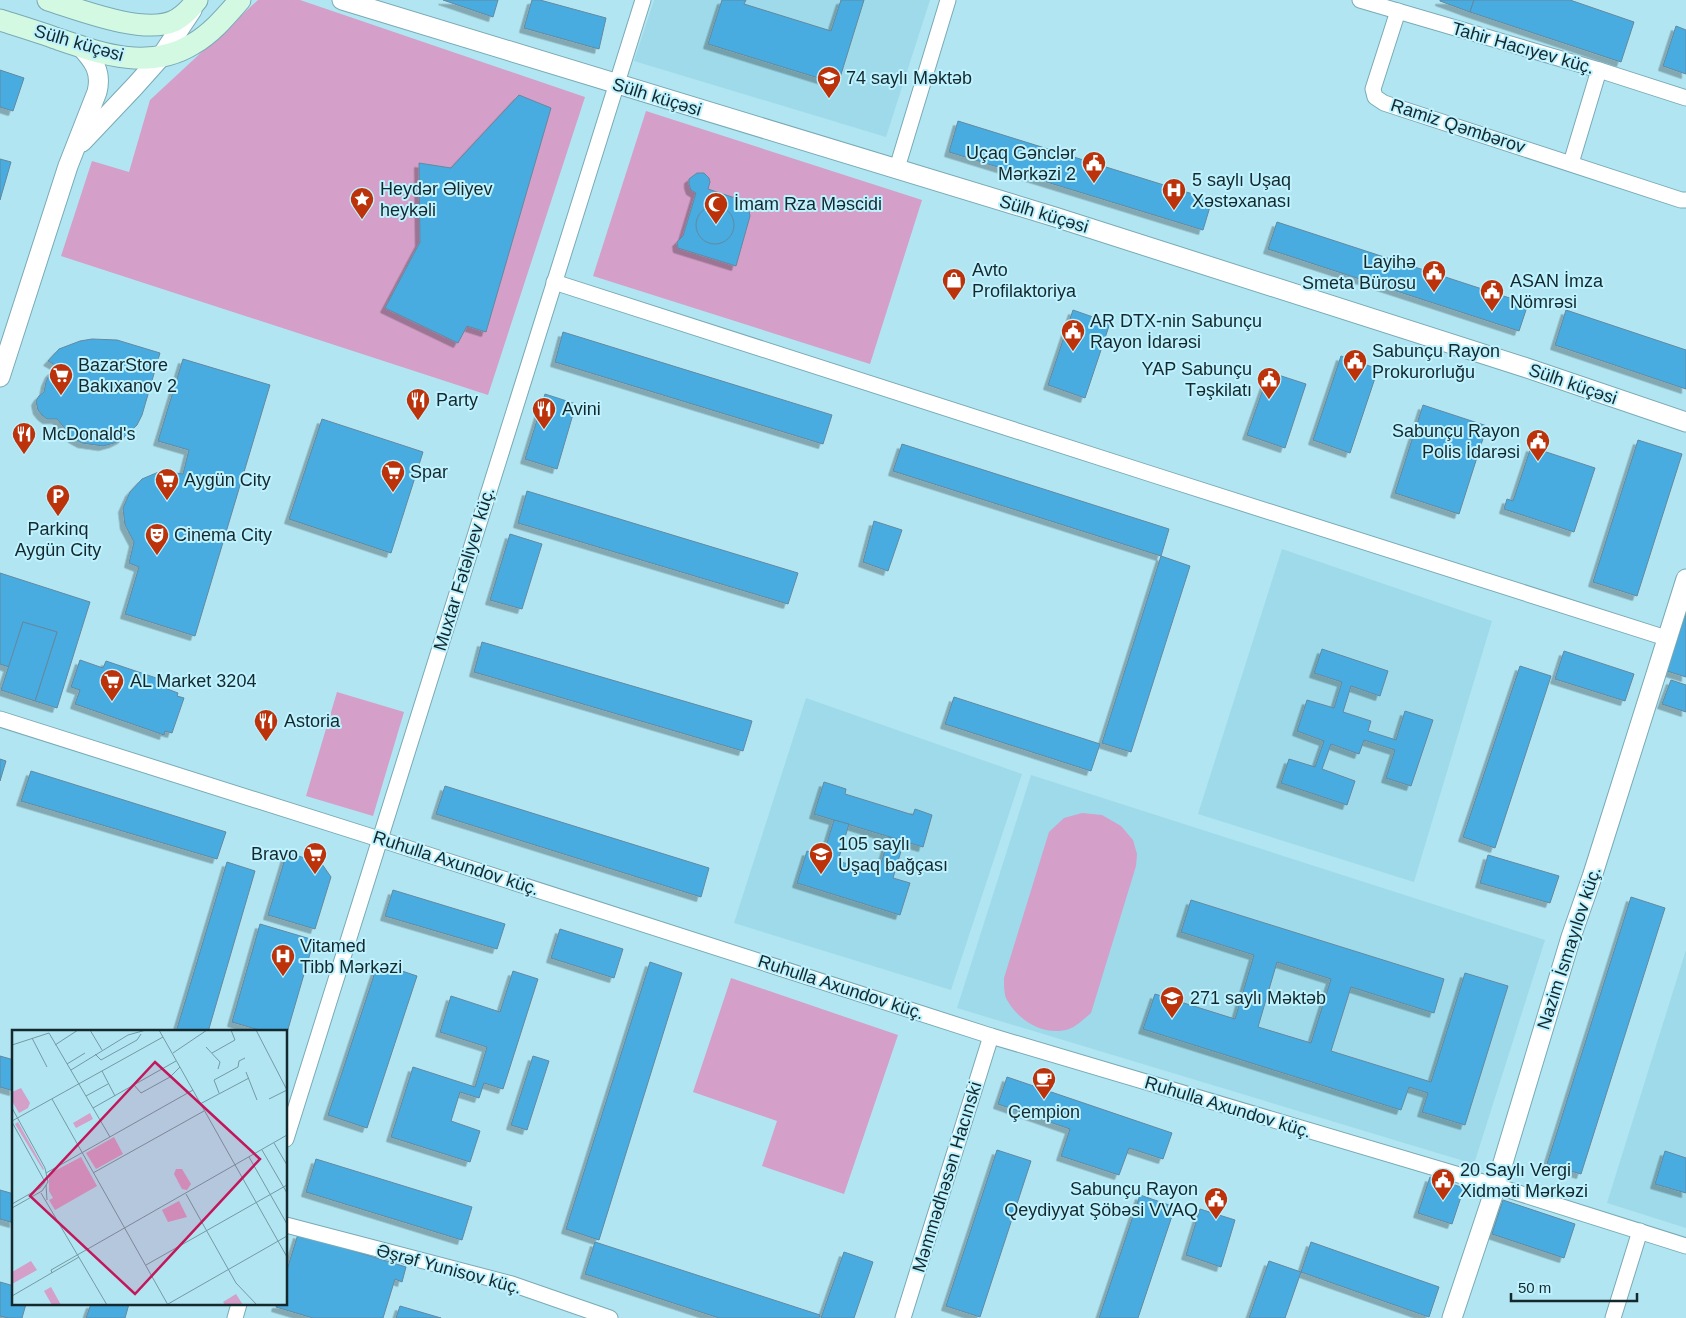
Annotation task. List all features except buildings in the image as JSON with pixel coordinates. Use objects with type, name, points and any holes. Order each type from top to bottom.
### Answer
[{"type":"main road","name":"Sülh küçəsi","points":[[48,0],[120,21],[143,25],[162,24],[181,17],[197,0]]},
{"type":"main road","name":"Sülh küçəsi","points":[[0,20],[105,54],[122,58],[160,58],[179,52],[201,39],[240,0]]},
{"type":"main road","points":[[58,39],[69,6]]},
{"type":"street","points":[[71,160],[160,58],[197,0]]},
{"type":"street","name":"Sülh küçəsi","points":[[342,0],[1055,217],[1527,368],[1686,422]]},
{"type":"street","name":"Muxtar Fətəliyev küç.","points":[[288,1133],[643,0]]},
{"type":"street","points":[[897,168],[948,0]]},
{"type":"street","name":"Tahir Hacıyev küç.","points":[[1360,0],[1599,70],[1686,98]]},
{"type":"street","name":"Ramiz Qəmbərov","points":[[1398,11],[1373,89],[1375,97],[1393,106],[1681,200],[1686,200]]},
{"type":"street","points":[[0,377],[71,160],[97,92],[99,73],[96,66],[80,46]]},
{"type":"street","points":[[1571,163],[1599,70]]},
{"type":"street","points":[[554,282],[1666,638]]},
{"type":"street","name":"Nazim İsmayılov küç.","points":[[1452,1318],[1496,1186],[1569,943],[1592,877],[1686,579]]},
{"type":"street","name":"Ruhulla Axundov küç.","points":[[0,719],[379,838],[991,1036],[1496,1186],[1686,1246]]},
{"type":"street","name":"Məmmədhəsən Hacınski","points":[[903,1318],[991,1036]]},
{"type":"street","name":"Əşrəf Yunisov küç.","points":[[288,1225],[512,1284],[610,1318]]},
{"type":"street","points":[[1613,1318],[1640,1232]]},
{"type":"shaded area","points":[[258,0],[300,0],[585,97],[488,395],[61,256],[92,161],[129,172],[150,100]]},
{"type":"shaded area","name":"74 saylı Məktəb","points":[[654,0],[930,0],[886,137],[634,61]]},
{"type":"shaded area","points":[[646,111],[922,200],[870,364],[593,276]]},
{"type":"shaded area","points":[[1282,549],[1492,621],[1414,882],[1198,814]]},
{"type":"shaded area","points":[[337,692],[404,712],[373,816],[306,796]]},
{"type":"shaded area","points":[[806,698],[1022,774],[951,990],[734,923]]},
{"type":"shaded area","points":[[1031,775],[1545,940],[1474,1164],[957,1008]]},
{"type":"shaded area","points":[[1082,813],[1102,815],[1121,826],[1133,840],[1137,854],[1136,866],[1091,1013],[1069,1029],[1050,1031],[1032,1025],[1017,1013],[1006,998],[1004,978],[1049,832],[1064,818]]},
{"type":"shaded area","points":[[1686,950],[1686,1228],[1607,1203]]},
{"type":"shaded area","points":[[731,978],[898,1035],[844,1194],[762,1166],[777,1121],[693,1092]]},
{"type":"place","name":"74 saylı Məktəb","points":[[829,99]]},
{"type":"place","name":"Uçaq Gənclər Mərkəzi 2","points":[[1094,184]]},
{"type":"place","name":"5 saylı Uşaq Xəstəxanası","points":[[1174,211]]},
{"type":"place","name":"Heydər Əliyev heykəli","points":[[362,220]]},
{"type":"place","name":"İmam Rza Məscidi","points":[[716,225]]},
{"type":"place","name":"Layihə Smeta Bürosu","points":[[1434,293]]},
{"type":"place","name":"Avto Profilaktoriya","points":[[954,301]]},
{"type":"place","name":"ASAN İmza Nömrəsi","points":[[1492,312]]},
{"type":"place","name":"AR DTX-nin Sabunçu Rayon İdarəsi","points":[[1073,352]]},
{"type":"place","name":"Sabunçu Rayon Prokurorluğu","points":[[1355,382]]},
{"type":"place","name":"BazarStore Bakıxanov 2","points":[[61,396]]},
{"type":"place","name":"YAP Sabunçu Təşkilatı","points":[[1269,400]]},
{"type":"place","name":"Party","points":[[418,421]]},
{"type":"place","name":"Avini","points":[[544,430]]},
{"type":"place","name":"McDonald's","points":[[24,455]]},
{"type":"place","name":"Sabunçu Rayon Polis İdarəsi","points":[[1538,462]]},
{"type":"place","name":"Spar","points":[[393,493]]},
{"type":"place","name":"Aygün City","points":[[167,501]]},
{"type":"place","name":"Parkinq Aygün City","points":[[58,517]]},
{"type":"place","name":"Cinema City","points":[[157,556]]},
{"type":"place","name":"AL Market 3204","points":[[112,702]]},
{"type":"place","name":"Astoria","points":[[266,742]]},
{"type":"place","name":"Bravo","points":[[315,875]]},
{"type":"place","name":"105 saylı Uşaq bağçası","points":[[821,875]]},
{"type":"place","name":"Vitamed Tibb Mərkəzi","points":[[283,977]]},
{"type":"place","name":"271 saylı Məktəb","points":[[1172,1019]]},
{"type":"place","name":"Çempion","points":[[1044,1100]]},
{"type":"place","name":"20 Saylı Vergi Xidməti Mərkəzi","points":[[1443,1201]]},
{"type":"place","name":"Sabunçu Rayon Qeydiyyat Şöbəsi VVAQ","points":[[1216,1220]]}]
